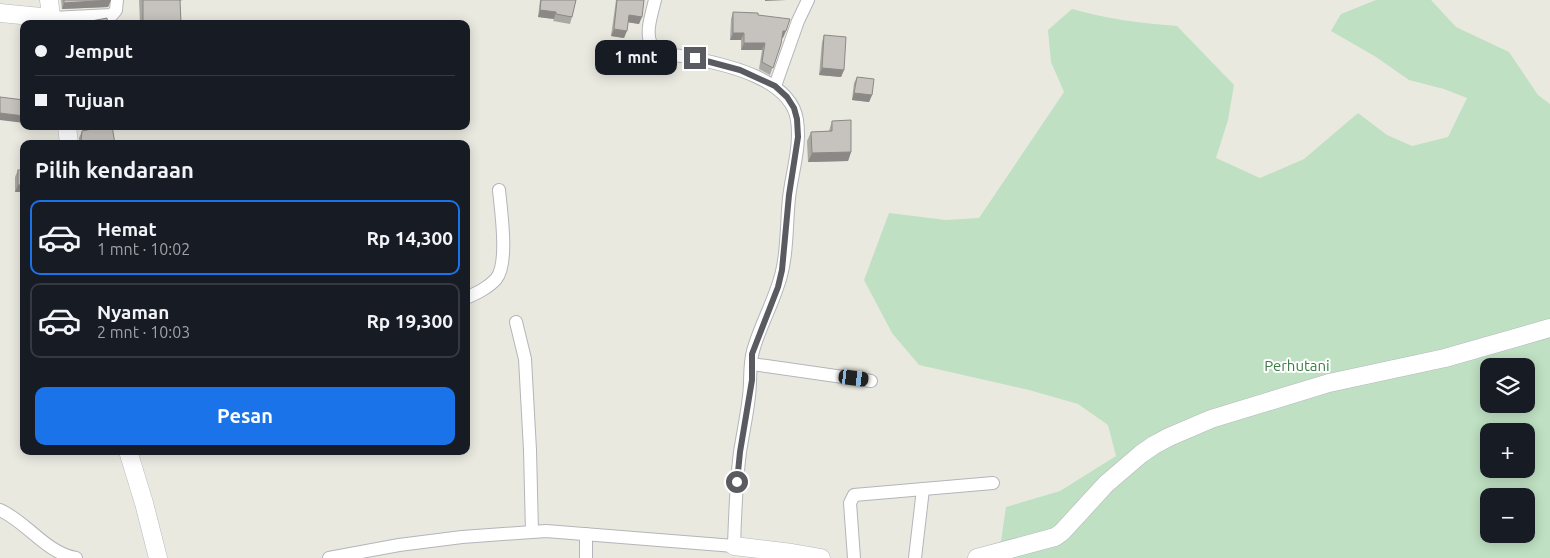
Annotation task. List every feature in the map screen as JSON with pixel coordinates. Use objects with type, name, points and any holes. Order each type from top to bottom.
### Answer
[{"type":"main road","points":[[49,0],[51,20]]},
{"type":"main road","points":[[0,14],[44,20]]},
{"type":"main road","points":[[978,558],[1055,537],[1062,532],[1106,484],[1154,444],[1211,419],[1329,383],[1446,358],[1550,328]]},
{"type":"main road","points":[[129,455],[158,558]]},
{"type":"main road","points":[[734,546],[821,558]]},
{"type":"street","points":[[60,20],[112,14],[116,10],[117,0]]},
{"type":"street","points":[[329,558],[399,545],[453,538],[546,531],[734,546],[738,472],[750,388],[752,354],[778,287],[782,270],[789,195],[798,137],[797,119],[794,108],[787,97],[775,86],[740,70],[659,51],[653,47],[649,40],[648,32],[655,0]]},
{"type":"street","points":[[775,86],[798,21],[808,0]]},
{"type":"street","points":[[470,296],[483,290],[496,279],[500,272],[503,258],[499,190]]},
{"type":"street","points":[[516,322],[525,359],[532,532]]},
{"type":"street","points":[[752,364],[871,381]]},
{"type":"street","points":[[854,558],[850,503],[851,498],[858,494],[993,483]]},
{"type":"street","points":[[915,558],[923,489]]},
{"type":"street","points":[[0,510],[24,525],[52,548],[69,557],[76,558]]},
{"type":"street","points":[[586,534],[586,558]]},
{"type":"green space","name":"Perhutani","points":[[1376,0],[1431,0],[1456,27],[1509,52],[1538,95],[1550,104],[1550,558],[972,558],[1001,541],[1006,507],[1060,491],[1116,456],[1108,425],[1078,404],[1029,390],[919,365],[892,333],[864,280],[889,213],[946,220],[979,218],[1064,92],[1051,62],[1048,30],[1072,9],[1124,20],[1177,26],[1234,85],[1228,120],[1216,158],[1260,178],[1304,159],[1358,113],[1387,135],[1412,146],[1448,137],[1467,98],[1444,89],[1409,80],[1376,57],[1331,31],[1341,14]]},
{"type":"building","points":[[64,0],[111,0],[64,3]]},
{"type":"building","points":[[143,0],[180,0],[181,20],[143,20]]},
{"type":"building","points":[[541,0],[576,0],[572,17],[540,10]]},
{"type":"building","points":[[617,0],[644,0],[642,17],[629,15],[627,31],[614,29]]},
{"type":"building","points":[[733,12],[758,13],[758,15],[790,19],[786,31],[783,31],[773,68],[762,62],[765,43],[744,43],[744,33],[733,33]]},
{"type":"building","points":[[824,35],[846,37],[844,70],[822,68]]},
{"type":"building","points":[[857,77],[874,79],[872,95],[854,93]]},
{"type":"building","points":[[0,97],[20,100],[20,116],[0,113]]},
{"type":"building","points":[[851,120],[851,152],[812,153],[811,132],[832,131],[832,121]]},
{"type":"building","points":[[113,130],[114,140],[81,140],[82,131]]},
{"type":"building","points":[[18,170],[20,170],[20,185],[18,185]]},
{"type":"route","points":[[695,58],[740,70],[775,86],[787,97],[794,108],[797,119],[798,137],[789,195],[782,270],[778,287],[752,354],[752,380],[737,482]]}]
